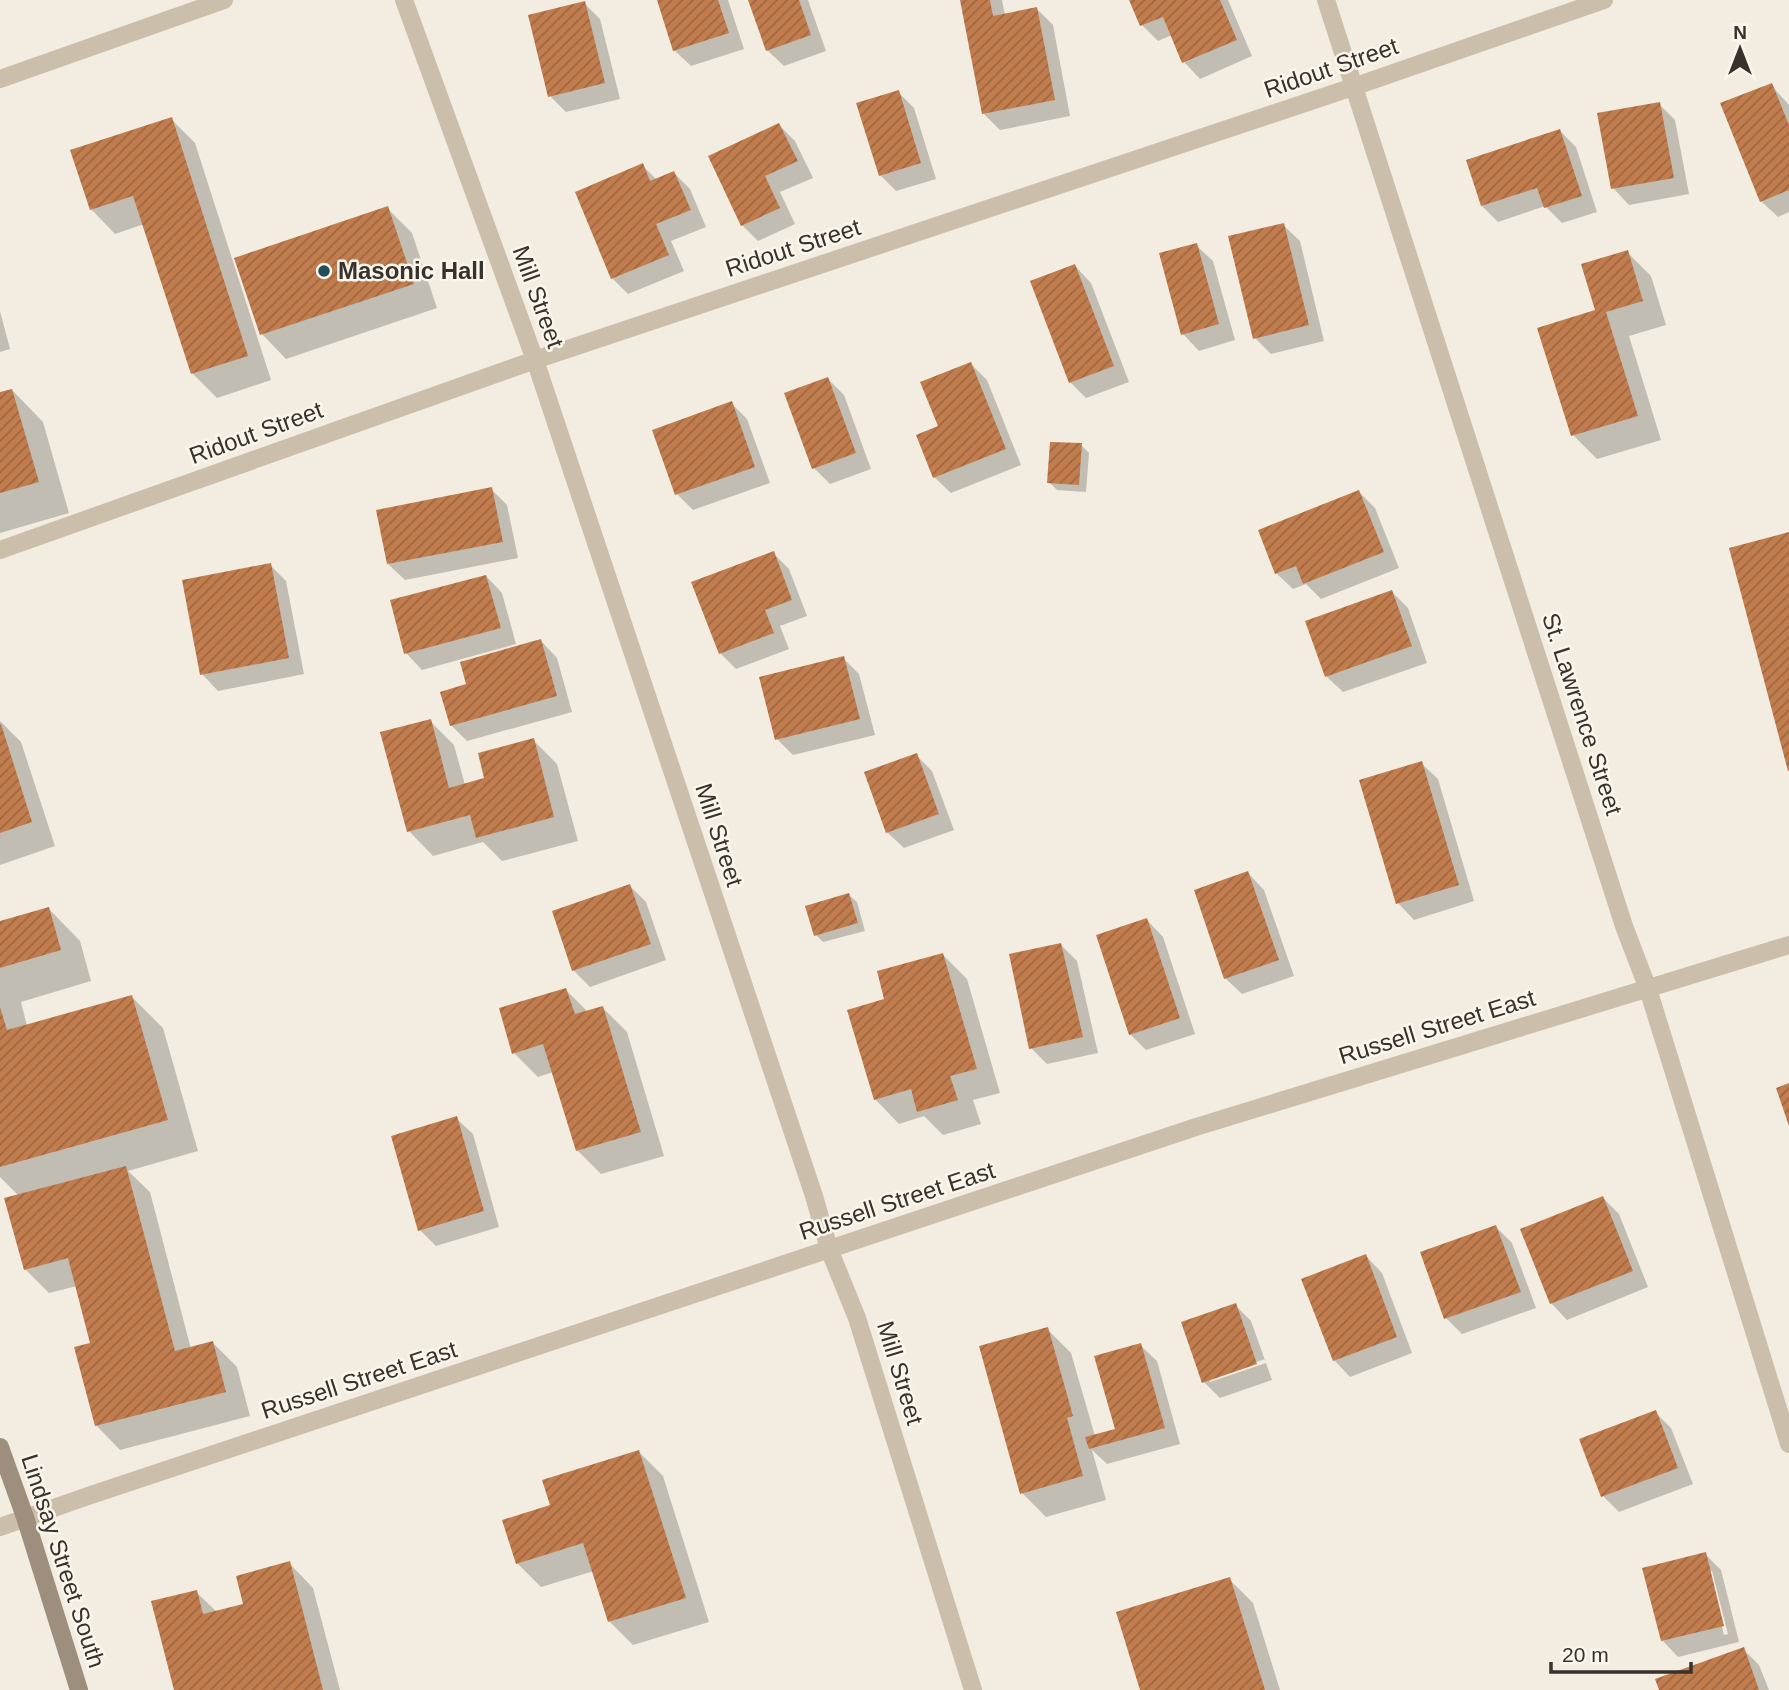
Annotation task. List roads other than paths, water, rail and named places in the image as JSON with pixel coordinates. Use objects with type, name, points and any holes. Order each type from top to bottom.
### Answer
[{"type":"main road","name":"Lindsay Street South","points":[[0,1447],[25,1517],[79,1690]]},
{"type":"street","points":[[0,79],[225,0]]},
{"type":"street","name":"Mill Street","points":[[404,0],[535,360],[814,1196],[829,1249],[857,1318],[973,1690]]},
{"type":"street","name":"St. Lawrence Street","points":[[1326,0],[1620,913],[1648,989],[1789,1444]]},
{"type":"street","name":"Ridout Street","points":[[0,550],[535,360],[1353,87],[1604,0]]},
{"type":"street","name":"Russell Street East","points":[[0,1527],[1196,1127],[1789,945]]},
{"type":"place","name":"Masonic Hall","points":[[324,271]]}]
